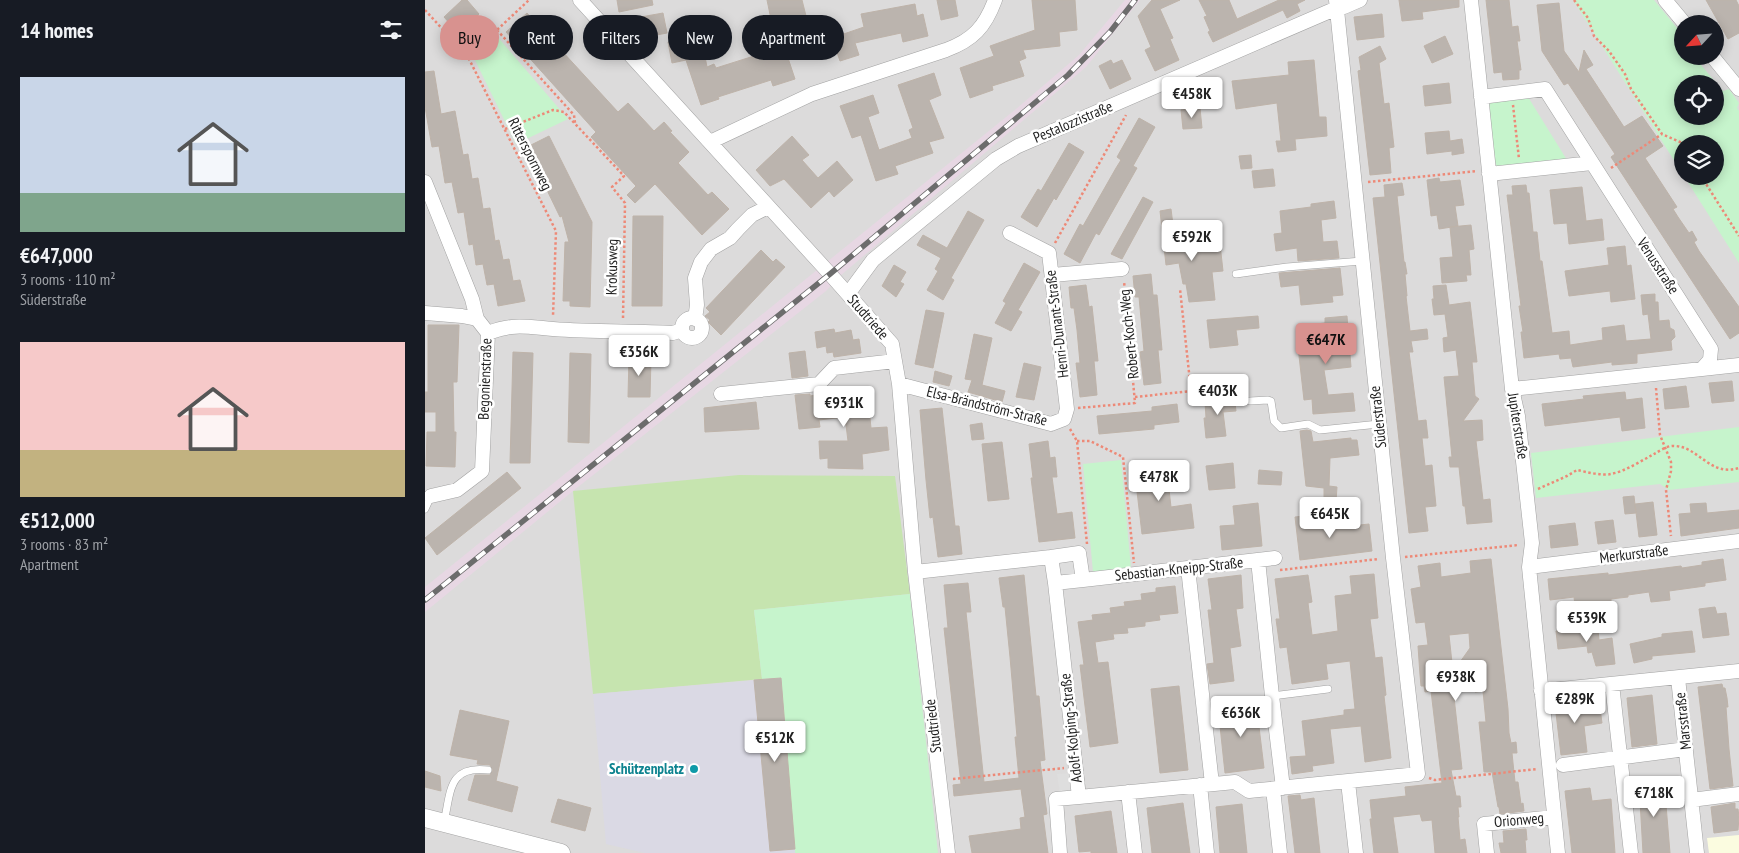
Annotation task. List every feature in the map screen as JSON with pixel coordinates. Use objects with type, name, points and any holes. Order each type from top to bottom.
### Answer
[{"type":"street","name":"Studtriede","points":[[580,0],[892,344],[899,384],[915,572],[948,853]]},
{"type":"street","points":[[710,142],[811,94],[966,42],[984,22],[995,0]]},
{"type":"street","name":"Pestalozzistraße","points":[[848,294],[873,260],[996,159],[1018,146],[1134,97],[1336,4],[1344,7],[1359,0]]},
{"type":"street","name":"Jupiterstraße","points":[[1471,0],[1512,389],[1518,416],[1532,543],[1529,566],[1558,853]]},
{"type":"street","points":[[1665,0],[1678,15]]},
{"type":"street","name":"Süderstraße","points":[[1336,4],[1393,558],[1418,774]]},
{"type":"street","points":[[1719,65],[1739,89]]},
{"type":"street","name":"Venusstraße","points":[[1481,97],[1545,89],[1711,349],[1710,360],[1702,369]]},
{"type":"street","points":[[1489,172],[1520,171],[1592,163]]},
{"type":"street","name":"Begonienstraße","points":[[425,182],[472,300],[477,320],[488,332],[482,471],[457,490],[431,496]]},
{"type":"street","points":[[488,332],[503,327],[523,326],[553,329],[673,333],[682,330],[685,336],[692,338],[699,336],[702,330],[700,323],[695,319],[697,305],[695,278],[701,262],[711,249],[731,238],[738,228],[752,215],[768,207]]},
{"type":"street","name":"Henri-Dunant-Straße","points":[[1010,233],[1049,253],[1065,414]]},
{"type":"street","name":"Robert-Koch-Weg","points":[[1052,275],[1122,269]]},
{"type":"street","points":[[425,313],[462,316],[477,320]]},
{"type":"street","points":[[721,394],[819,384],[834,368],[895,361]]},
{"type":"street","points":[[1512,389],[1739,365]]},
{"type":"street","name":"Elsa-Brändström-Straße","points":[[899,384],[1051,424],[1065,414]]},
{"type":"street","name":"Merkurstraße","points":[[1529,566],[1739,541]]},
{"type":"street","points":[[915,572],[1079,553],[1083,580]]},
{"type":"street","points":[[1051,557],[1055,583]]},
{"type":"street","name":"Sebastian-Kneipp-Straße","points":[[1055,583],[1275,558]]},
{"type":"street","points":[[1258,560],[1272,696],[1280,853]]},
{"type":"street","points":[[1188,568],[1206,785],[1207,853]]},
{"type":"street","name":"Adolf-Kolping-Straße","points":[[1055,583],[1079,797],[1056,799],[1061,853]]},
{"type":"street","points":[[1541,691],[1739,671]]},
{"type":"street","name":"Marsstraße","points":[[1678,678],[1697,853]]},
{"type":"street","points":[[1612,684],[1622,757],[1631,853]]},
{"type":"street","points":[[1563,765],[1686,749]]},
{"type":"street","points":[[1079,797],[1235,782],[1249,791],[1418,774]]},
{"type":"street","points":[[1348,782],[1356,853]]},
{"type":"street","points":[[1128,792],[1135,853]]},
{"type":"street","points":[[1691,800],[1739,794]]},
{"type":"street","name":"Orionweg","points":[[1487,853],[1484,824],[1554,817]]},
{"type":"street","points":[[425,818],[561,853]]},
{"type":"lane","points":[[1237,274],[1287,267],[1362,261]]},
{"type":"lane","points":[[1250,401],[1271,401],[1274,421],[1281,428],[1308,424],[1320,430],[1379,424]]},
{"type":"lane","points":[[425,509],[431,496]]},
{"type":"lane","points":[[1272,696],[1328,689]]},
{"type":"lane","points":[[444,823],[455,779],[467,770],[488,770]]},
{"type":"path","points":[[499,28],[529,0]]},
{"type":"path","points":[[1574,0],[1588,18],[1594,36],[1609,52],[1625,74],[1631,89],[1662,134],[1674,140]]},
{"type":"path","name":"Ritterspornweg","points":[[425,10],[440,26]]},
{"type":"path","points":[[499,32],[574,115],[575,123]]},
{"type":"path","name":"Ritterspornweg","points":[[470,60],[555,231],[553,329]]},
{"type":"path","points":[[1512,93],[1520,171]]},
{"type":"path","points":[[1049,253],[1134,97]]},
{"type":"path","points":[[505,129],[553,110],[564,112],[575,123]]},
{"type":"path","name":"Krokusweg","points":[[575,123],[624,176],[612,187],[625,203],[622,331]]},
{"type":"path","points":[[1599,175],[1662,134]]},
{"type":"path","points":[[1354,184],[1489,172]]},
{"type":"path","points":[[1707,185],[1739,236]]},
{"type":"path","name":"Robert-Koch-Weg","points":[[1065,414],[1135,402],[1122,269]]},
{"type":"path","points":[[1135,397],[1191,391],[1180,289]]},
{"type":"path","points":[[1655,374],[1660,435],[1667,447],[1671,462],[1671,471],[1666,490],[1672,550]]},
{"type":"path","points":[[1065,414],[1077,441],[1087,548],[1079,553]]},
{"type":"path","points":[[1077,441],[1090,441],[1123,457],[1135,574]]},
{"type":"path","points":[[1526,490],[1541,488],[1577,470],[1611,474],[1632,466],[1674,445],[1697,454],[1708,464],[1718,468],[1739,468]]},
{"type":"path","points":[[1258,560],[1274,571],[1532,543]]},
{"type":"path","points":[[939,780],[1076,767]]},
{"type":"path","points":[[1418,774],[1435,780],[1549,768]]},
{"type":"shaded area","points":[[425,0],[1739,0],[1739,853],[425,853]]},
{"type":"shaded area","points":[[1125,0],[1140,0],[1086,67],[840,276],[826,291],[573,491],[425,612],[425,587],[1016,109],[1079,55]]},
{"type":"shaded area","points":[[1074,558],[1077,576],[1059,578],[1056,561]]},
{"type":"shaded area","name":"Schützenplatz","points":[[781,678],[795,853],[645,853],[606,844],[593,694]]},
{"type":"shaded area","points":[[1072,773],[1074,792],[1060,794],[1057,774]]},
{"type":"shaded area","points":[[1739,835],[1739,853],[1709,853],[1707,838]]},
{"type":"green space","points":[[1573,0],[1654,0],[1674,24],[1674,65],[1701,65],[1709,75],[1674,75],[1674,125],[1724,125],[1724,91],[1729,89],[1739,103],[1737,108],[1739,111],[1739,263],[1690,185],[1724,185],[1724,135],[1674,135],[1674,160]]},
{"type":"green space","points":[[499,38],[509,50],[509,60],[517,60],[568,119],[516,144],[475,60],[499,60]]},
{"type":"green space","points":[[1528,97],[1567,160],[1498,167],[1492,160],[1487,108],[1492,101]]},
{"type":"green space","points":[[1739,427],[1739,482],[1669,490],[1660,484],[1536,498],[1531,453]]},
{"type":"green space","points":[[1121,460],[1131,568],[1093,572],[1083,464]]},
{"type":"green space","points":[[739,475],[895,476],[910,594],[754,610],[762,679],[593,694],[573,491]]},
{"type":"green space","points":[[910,594],[938,853],[795,853],[781,678],[762,679],[754,610]]},
{"type":"building","points":[[462,0],[467,0],[479,14],[478,15],[446,15]]},
{"type":"building","points":[[617,0],[652,0],[653,5],[619,12]]},
{"type":"building","points":[[767,0],[802,0],[806,15],[770,15]]},
{"type":"building","points":[[937,0],[955,0],[958,16],[941,20]]},
{"type":"building","points":[[1032,0],[1075,0],[1077,30],[1059,32],[1060,46],[1023,50],[1026,58],[1019,61],[1024,76],[992,86],[993,90],[970,98],[960,68],[994,56],[990,46],[1035,30]]},
{"type":"building","points":[[1152,0],[1180,0],[1160,9],[1173,38],[1170,39],[1179,60],[1155,71],[1145,50],[1151,47],[1138,16]]},
{"type":"building","points":[[1199,0],[1229,0],[1237,19],[1279,0],[1305,0],[1297,4],[1300,11],[1287,18],[1283,10],[1213,42],[1204,17],[1207,16]]},
{"type":"building","points":[[1399,0],[1459,0],[1459,7],[1422,12],[1423,19],[1402,21]]},
{"type":"building","points":[[1486,0],[1509,0],[1512,27],[1518,26],[1520,41],[1517,41],[1521,70],[1519,70],[1519,79],[1503,80],[1502,72],[1494,73]]},
{"type":"building","points":[[1706,0],[1736,0],[1739,6],[1739,33],[1728,39],[1724,32],[1724,15],[1714,15]]},
{"type":"building","points":[[1559,3],[1564,51],[1579,72],[1584,50],[1593,65],[1586,69],[1624,127],[1642,116],[1663,146],[1645,158],[1677,207],[1673,209],[1678,217],[1689,233],[1692,231],[1697,240],[1694,242],[1699,251],[1739,307],[1739,333],[1730,339],[1611,157],[1615,154],[1568,83],[1564,85],[1542,51],[1537,5]]},
{"type":"building","points":[[915,4],[917,16],[923,14],[928,36],[903,42],[901,33],[855,43],[859,55],[844,60],[844,34],[864,27],[861,14]]},
{"type":"building","points":[[663,13],[667,33],[658,35],[658,15],[652,15]]},
{"type":"building","points":[[1382,14],[1384,37],[1357,40],[1354,17]]},
{"type":"building","points":[[1445,36],[1453,54],[1432,63],[1424,46]]},
{"type":"building","points":[[1380,46],[1386,59],[1379,63],[1384,104],[1389,103],[1394,147],[1389,148],[1391,173],[1370,175],[1358,71],[1361,70],[1359,57]]},
{"type":"building","points":[[531,60],[570,60],[618,112],[628,103],[654,131],[664,122],[672,131],[670,132],[689,152],[678,163],[708,195],[712,192],[729,209],[702,235],[655,184],[635,203],[627,195],[636,186],[591,137],[596,132]]},
{"type":"building","points":[[671,60],[686,60],[672,63]]},
{"type":"building","points":[[686,60],[706,60],[707,67],[714,64],[716,68],[742,60],[789,60],[795,79],[773,86],[771,80],[718,97],[719,99],[701,105]]},
{"type":"building","points":[[1111,60],[1113,64],[1122,60],[1131,79],[1110,89],[1099,66]]},
{"type":"building","points":[[1314,60],[1319,117],[1326,117],[1327,136],[1295,139],[1296,150],[1278,152],[1276,141],[1281,141],[1277,103],[1236,109],[1232,81],[1289,75],[1288,62]]},
{"type":"building","points":[[434,71],[441,114],[455,111],[463,155],[468,154],[472,179],[478,178],[483,209],[490,208],[495,241],[499,240],[503,260],[509,259],[513,281],[520,280],[525,301],[498,306],[494,284],[487,285],[483,264],[476,265],[473,244],[469,245],[464,212],[458,213],[452,182],[445,183],[439,146],[432,147],[425,107],[425,72]]},
{"type":"building","points":[[934,73],[941,95],[929,100],[944,138],[929,142],[933,153],[895,166],[898,174],[876,181],[861,135],[852,138],[840,106],[873,95],[879,113],[868,117],[879,150],[912,138],[909,130],[913,128],[898,85]]},
{"type":"building","points":[[1449,83],[1451,103],[1425,106],[1423,86]]},
{"type":"building","points":[[1200,108],[1202,128],[1183,129],[1181,110]]},
{"type":"building","points":[[1139,118],[1155,127],[1133,166],[1137,168],[1099,235],[1096,233],[1080,263],[1064,254],[1080,224],[1083,226],[1121,160],[1117,157]]},
{"type":"building","points":[[1449,131],[1450,141],[1462,139],[1464,153],[1452,155],[1452,151],[1427,154],[1425,133]]},
{"type":"building","points":[[549,136],[592,222],[590,307],[570,306],[570,301],[563,301],[565,242],[569,242],[562,216],[560,217],[529,153],[533,150],[531,145]]},
{"type":"building","points":[[792,136],[809,155],[802,160],[818,178],[837,161],[853,180],[834,197],[829,191],[811,208],[784,179],[770,186],[756,170]]},
{"type":"building","points":[[1069,143],[1084,152],[1056,200],[1054,198],[1037,227],[1021,217],[1038,189],[1041,191]]},
{"type":"building","points":[[1251,155],[1252,168],[1241,169],[1239,156]]},
{"type":"building","points":[[1273,169],[1275,186],[1254,188],[1252,171]]},
{"type":"building","points":[[1439,178],[1440,182],[1460,180],[1464,205],[1455,206],[1458,226],[1439,229],[1437,215],[1431,216],[1427,180]]},
{"type":"building","points":[[1402,183],[1404,195],[1397,196],[1407,274],[1405,274],[1406,296],[1410,331],[1427,329],[1428,339],[1411,341],[1413,352],[1409,352],[1418,421],[1426,420],[1428,438],[1422,438],[1425,466],[1432,465],[1436,506],[1425,507],[1428,531],[1409,533],[1373,198],[1385,197],[1384,185]]},
{"type":"building","points":[[1526,185],[1527,193],[1529,193],[1533,232],[1537,232],[1552,333],[1569,331],[1570,345],[1603,340],[1602,328],[1624,325],[1626,341],[1651,339],[1648,314],[1643,315],[1641,295],[1655,294],[1655,302],[1658,302],[1659,321],[1669,320],[1670,328],[1674,330],[1675,337],[1671,341],[1672,350],[1637,354],[1637,363],[1612,365],[1612,362],[1573,367],[1571,358],[1560,359],[1559,354],[1524,358],[1519,306],[1521,306],[1507,195],[1513,195],[1512,186]]},
{"type":"building","points":[[1582,187],[1586,221],[1602,219],[1604,240],[1569,244],[1567,223],[1554,224],[1550,190]]},
{"type":"building","points":[[1143,197],[1153,202],[1122,259],[1111,254]]},
{"type":"building","points":[[1334,201],[1336,218],[1321,220],[1323,242],[1337,241],[1339,258],[1298,261],[1297,248],[1276,251],[1274,234],[1282,233],[1280,211],[1311,207],[1311,204]]},
{"type":"building","points":[[1171,209],[1176,249],[1220,244],[1223,271],[1212,272],[1215,300],[1189,302],[1186,284],[1183,284],[1179,263],[1166,265],[1160,211]]},
{"type":"building","points":[[968,211],[984,220],[951,278],[954,280],[943,300],[927,290],[938,271],[935,269],[941,258],[917,245],[923,235],[947,248]]},
{"type":"building","points":[[633,216],[663,216],[662,306],[632,306]]},
{"type":"building","points":[[1471,225],[1474,249],[1469,250],[1471,275],[1466,275],[1467,281],[1442,283],[1440,258],[1453,257],[1450,227]]},
{"type":"building","points":[[1625,246],[1627,266],[1631,265],[1635,299],[1611,302],[1610,291],[1569,296],[1565,271],[1609,265],[1607,248]]},
{"type":"building","points":[[761,250],[773,262],[776,259],[785,267],[721,335],[708,322],[710,320],[705,316],[710,312],[706,308]]},
{"type":"building","points":[[1024,263],[1040,272],[1018,310],[1022,312],[1011,331],[995,323],[1006,303],[1003,301]]},
{"type":"building","points":[[894,265],[906,272],[900,282],[904,284],[896,297],[882,286]]},
{"type":"building","points":[[1340,268],[1343,295],[1332,296],[1333,302],[1301,305],[1299,285],[1281,287],[1279,273]]},
{"type":"building","points":[[1151,274],[1153,295],[1157,295],[1162,350],[1158,350],[1161,383],[1144,385],[1140,352],[1144,351],[1139,297],[1135,297],[1133,276]]},
{"type":"building","points":[[1086,285],[1089,307],[1092,306],[1098,361],[1094,361],[1097,395],[1080,397],[1076,363],[1080,363],[1077,330],[1074,308],[1071,308],[1069,287]]},
{"type":"building","points":[[1446,285],[1449,305],[1470,302],[1477,362],[1472,362],[1475,396],[1479,399],[1463,421],[1482,420],[1483,440],[1476,441],[1483,500],[1490,499],[1492,522],[1467,524],[1459,467],[1450,467],[1449,457],[1452,457],[1444,377],[1459,376],[1456,350],[1444,352],[1443,338],[1448,337],[1445,314],[1434,315],[1432,299],[1434,299],[1433,286]]},
{"type":"building","points":[[926,310],[944,313],[933,368],[915,364]]},
{"type":"building","points":[[1258,316],[1259,328],[1236,330],[1238,345],[1210,348],[1207,320]]},
{"type":"building","points":[[1347,316],[1351,367],[1324,370],[1328,395],[1353,393],[1355,411],[1313,414],[1312,399],[1304,400],[1298,347],[1309,345],[1307,325],[1325,323],[1325,318]]},
{"type":"building","points":[[428,325],[459,325],[457,382],[453,382],[454,432],[456,432],[455,467],[426,466],[427,432],[436,432],[436,412],[425,412],[425,392],[428,392]]},
{"type":"building","points":[[834,329],[835,333],[851,330],[853,340],[859,339],[861,353],[834,357],[833,352],[827,353],[826,346],[817,348],[815,332]]},
{"type":"building","points":[[974,334],[992,338],[982,385],[1005,391],[1002,402],[968,392],[972,380],[965,379]]},
{"type":"building","points":[[805,351],[808,376],[792,378],[789,353]]},
{"type":"building","points":[[513,352],[533,353],[530,463],[510,463]]},
{"type":"building","points":[[570,353],[591,354],[589,443],[568,442]]},
{"type":"building","points":[[629,357],[651,358],[650,397],[628,397]]},
{"type":"building","points":[[1024,363],[1041,367],[1034,400],[1016,397]]},
{"type":"building","points":[[935,371],[952,376],[949,386],[933,382]]},
{"type":"building","points":[[1732,381],[1734,401],[1712,403],[1709,383]]},
{"type":"building","points":[[1686,386],[1689,407],[1665,409],[1663,389]]},
{"type":"building","points":[[867,389],[871,428],[887,427],[889,450],[862,454],[863,469],[828,468],[828,458],[820,459],[819,441],[848,441],[845,417],[819,420],[820,427],[799,429],[795,395],[816,395],[817,402],[847,399],[846,391]]},
{"type":"building","points":[[1625,392],[1626,400],[1642,398],[1645,428],[1622,431],[1620,417],[1545,426],[1542,404],[1584,399],[1583,396]]},
{"type":"building","points":[[1234,395],[1236,411],[1223,412],[1226,436],[1206,438],[1205,402],[1217,401],[1217,396]]},
{"type":"building","points":[[756,402],[759,429],[705,432],[704,408]]},
{"type":"building","points":[[1177,404],[1179,422],[1154,425],[1154,429],[1099,434],[1097,416],[1152,411],[1152,407]]},
{"type":"building","points":[[942,408],[955,526],[959,526],[962,554],[938,557],[933,517],[930,518],[920,410]]},
{"type":"building","points":[[982,423],[984,439],[972,440],[970,425]]},
{"type":"building","points":[[1300,431],[1311,431],[1313,442],[1351,438],[1351,440],[1357,440],[1359,455],[1330,458],[1329,486],[1337,487],[1336,501],[1324,500],[1324,488],[1306,486]]},
{"type":"building","points":[[1048,441],[1050,458],[1055,457],[1057,477],[1052,477],[1057,514],[1072,512],[1075,538],[1039,542],[1029,444]]},
{"type":"building","points":[[1002,442],[1009,499],[988,501],[982,444]]},
{"type":"building","points":[[1166,463],[1171,507],[1191,504],[1194,528],[1142,534],[1134,466]]},
{"type":"building","points":[[1233,463],[1235,488],[1209,490],[1206,466]]},
{"type":"building","points":[[1259,470],[1282,472],[1281,485],[1258,484]]},
{"type":"building","points":[[507,472],[521,488],[437,555],[425,538]]},
{"type":"building","points":[[1634,496],[1636,513],[1625,514],[1623,497]]},
{"type":"building","points":[[1653,502],[1657,535],[1639,537],[1635,504]]},
{"type":"building","points":[[1258,503],[1262,546],[1222,550],[1220,526],[1235,525],[1233,506]]},
{"type":"building","points":[[1706,503],[1707,513],[1739,510],[1739,528],[1681,536],[1679,514],[1691,513],[1690,504]]},
{"type":"building","points":[[1322,514],[1324,529],[1369,524],[1372,551],[1300,560],[1295,517]]},
{"type":"building","points":[[1613,520],[1616,542],[1598,544],[1595,522]]},
{"type":"building","points":[[1575,523],[1578,545],[1551,548],[1549,526]]},
{"type":"building","points":[[1491,559],[1509,733],[1511,743],[1516,742],[1517,753],[1512,753],[1515,782],[1518,782],[1521,804],[1523,803],[1524,811],[1500,814],[1492,772],[1484,772],[1479,722],[1486,722],[1483,691],[1475,692],[1475,685],[1453,688],[1462,769],[1451,770],[1456,796],[1460,796],[1461,807],[1458,807],[1458,817],[1460,840],[1465,839],[1467,853],[1435,853],[1432,820],[1422,821],[1420,814],[1393,817],[1398,853],[1374,853],[1370,800],[1406,796],[1405,787],[1442,783],[1431,691],[1425,692],[1424,686],[1421,686],[1418,646],[1428,645],[1425,622],[1416,623],[1411,589],[1421,587],[1418,566],[1440,563],[1441,577],[1471,573],[1470,561]],"holes":[[[1469,633],[1470,648],[1453,672],[1449,635]]]},
{"type":"building","points":[[1723,559],[1726,580],[1705,583],[1705,586],[1669,591],[1670,600],[1651,602],[1649,592],[1611,599],[1611,601],[1575,606],[1574,597],[1550,600],[1548,579],[1608,573],[1608,575],[1681,566],[1682,568],[1702,565],[1702,562]]},
{"type":"building","points":[[1374,574],[1378,618],[1370,619],[1375,658],[1382,657],[1391,758],[1365,762],[1361,726],[1330,729],[1334,763],[1312,766],[1313,771],[1292,774],[1290,757],[1306,756],[1302,721],[1344,715],[1344,710],[1355,709],[1350,661],[1326,664],[1328,679],[1292,684],[1287,647],[1280,648],[1276,619],[1280,619],[1275,579],[1308,575],[1312,602],[1308,603],[1312,635],[1338,631],[1335,596],[1352,594],[1350,576]]},
{"type":"building","points":[[1024,575],[1036,696],[1039,696],[1045,760],[1040,761],[1047,814],[1043,815],[1048,853],[972,853],[969,836],[1021,829],[1020,818],[1025,817],[1021,789],[954,796],[953,785],[961,784],[944,628],[948,628],[944,585],[968,583],[971,612],[966,612],[984,782],[1019,778],[1005,607],[1003,607],[999,578]]},
{"type":"building","points":[[1241,575],[1243,608],[1236,609],[1241,646],[1230,648],[1234,681],[1210,684],[1207,664],[1214,663],[1208,610],[1212,610],[1208,579]]},
{"type":"building","points":[[1175,586],[1178,613],[1159,615],[1160,620],[1145,622],[1145,626],[1127,628],[1128,633],[1113,634],[1114,639],[1095,642],[1098,663],[1108,662],[1118,743],[1090,747],[1080,665],[1084,665],[1078,622],[1093,620],[1092,615],[1111,613],[1110,608],[1125,606],[1124,602],[1142,600],[1141,594],[1156,592],[1156,588]]},
{"type":"building","points":[[1715,607],[1717,614],[1726,613],[1729,635],[1703,638],[1699,609]]},
{"type":"building","points":[[1583,621],[1585,631],[1598,630],[1599,640],[1612,638],[1615,664],[1596,666],[1592,652],[1588,653],[1587,646],[1558,649],[1556,631],[1566,630],[1565,623]]},
{"type":"building","points":[[1692,631],[1695,652],[1652,656],[1652,659],[1634,663],[1630,644],[1662,637],[1662,634]]},
{"type":"building","points":[[781,678],[795,849],[770,851],[754,680]]},
{"type":"building","points":[[1722,684],[1723,688],[1725,688],[1728,707],[1726,707],[1733,786],[1710,789],[1698,687]]},
{"type":"building","points":[[1179,686],[1188,770],[1160,773],[1151,689]]},
{"type":"building","points":[[1652,695],[1657,744],[1632,747],[1627,698]]},
{"type":"building","points":[[1569,697],[1569,703],[1599,701],[1602,723],[1584,726],[1587,752],[1561,755],[1555,705],[1557,705],[1556,698]]},
{"type":"building","points":[[1256,702],[1264,768],[1225,773],[1218,707]]},
{"type":"building","points":[[460,710],[509,721],[496,781],[518,787],[512,812],[468,800],[475,775],[490,775],[493,770],[490,765],[477,764],[478,760],[450,755]]},
{"type":"building","points":[[425,771],[440,776],[441,791],[425,787]]},
{"type":"building","points":[[1664,781],[1670,853],[1643,853],[1639,783]]},
{"type":"building","points":[[1590,788],[1592,801],[1611,799],[1615,853],[1572,853],[1565,791]]},
{"type":"building","points":[[1300,795],[1301,800],[1314,798],[1320,853],[1295,853],[1288,796]]},
{"type":"building","points":[[558,799],[591,808],[585,831],[551,822]]},
{"type":"building","points":[[1183,803],[1190,853],[1152,853],[1147,808]]},
{"type":"building","points":[[1735,803],[1735,809],[1738,809],[1739,817],[1738,830],[1714,833],[1711,807]]},
{"type":"building","points":[[1242,804],[1247,853],[1220,853],[1216,807]]},
{"type":"building","points":[[1111,811],[1117,853],[1079,852],[1075,816]]},
{"type":"building","points":[[1526,829],[1526,853],[1501,853],[1499,843],[1504,843],[1503,831]]},
{"type":"railway","points":[[425,600],[830,274],[1068,75],[1110,32],[1135,0]]},
{"type":"place","name":"Schützenplatz","points":[[694,769]]}]
